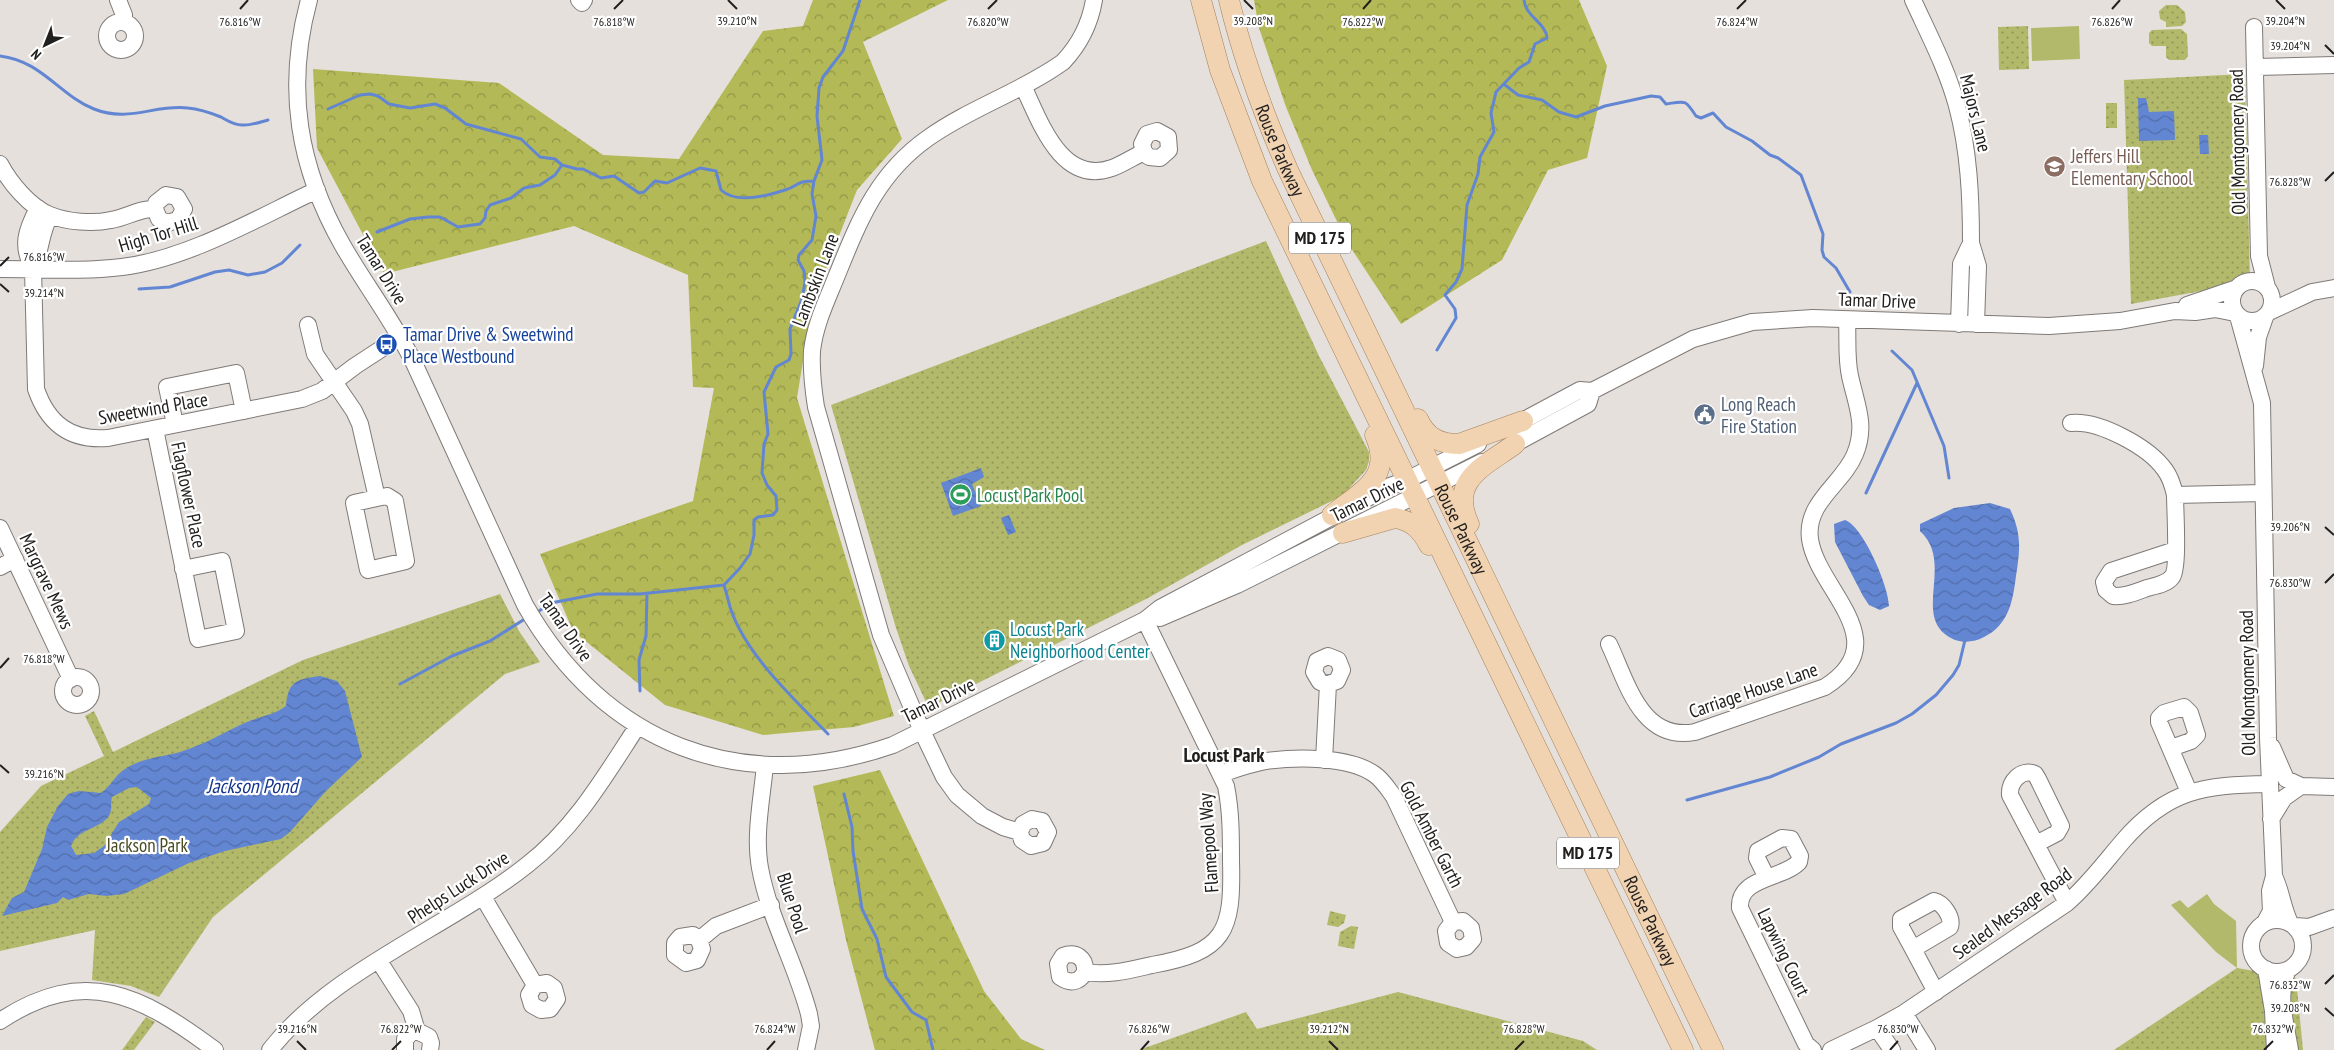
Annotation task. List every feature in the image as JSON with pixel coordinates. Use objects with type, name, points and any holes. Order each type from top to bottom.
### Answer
[{"type":"main road","name":"Rouse Parkway","points":[[1201,0],[1220,70],[1241,130],[1262,181],[1683,1050]]},
{"type":"main road","name":"Rouse Parkway","points":[[1229,0],[1244,56],[1266,120],[1336,271],[1713,1050]]},
{"type":"main road","points":[[1336,271],[1383,348],[1426,434],[1442,442],[1459,444],[1523,421]]},
{"type":"main road","points":[[1332,515],[1375,480],[1380,472],[1382,460],[1381,448],[1344,369],[1334,329]]},
{"type":"main road","points":[[1515,444],[1472,475],[1464,492],[1463,510],[1514,618],[1537,687]]},
{"type":"main road","points":[[1342,533],[1395,518],[1404,519],[1419,528],[1454,596],[1493,656]]},
{"type":"street","points":[[118,0],[124,15],[124,22]]},
{"type":"street","name":"Tamar Drive","points":[[309,0],[298,49],[296,93],[304,150],[317,190],[342,245],[401,336],[525,605],[538,628],[561,660],[611,708],[637,726],[674,744],[709,756],[735,762],[765,765],[798,766],[828,763],[863,755],[922,731],[1145,620],[1160,608],[1332,515],[1390,486],[1411,489]]},
{"type":"street","points":[[579,0],[582,3],[584,0]]},
{"type":"street","name":"Lambskin Lane","points":[[1020,832],[1002,827],[982,816],[957,795],[947,782],[891,661],[816,407],[812,386],[812,349],[820,314],[862,217],[882,182],[895,167],[926,140],[953,122],[1052,70],[1072,52],[1085,32],[1094,0]]},
{"type":"street","name":"Majors Lane","points":[[1913,0],[1939,56],[1960,122],[1968,165],[1971,243],[1978,266],[1976,324]]},
{"type":"street","name":"Old Montgomery Road","points":[[2254,27],[2259,256],[2268,289]]},
{"type":"street","points":[[2256,67],[2334,65]]},
{"type":"street","points":[[1022,86],[1052,143],[1061,156],[1072,164],[1082,169],[1102,170],[1112,168],[1144,152]]},
{"type":"street","points":[[0,164],[18,190],[44,212],[82,221],[98,222],[112,220],[148,208],[155,209]]},
{"type":"street","name":"High Tor Hill","points":[[0,269],[88,270],[124,267],[157,259],[220,235],[317,190]]},
{"type":"street","name":"Sweetwind Place","points":[[44,212],[39,256],[33,269],[36,388],[52,419],[71,434],[94,439],[155,429],[312,396],[401,336]]},
{"type":"street","name":"Majors Lane","points":[[1959,324],[1961,264],[1971,243]]},
{"type":"street","points":[[2259,256],[2239,285],[2232,301],[2237,314],[2254,321],[2312,292]]},
{"type":"street","points":[[2239,285],[2256,281],[2268,289],[2312,292],[2334,288]]},
{"type":"street","name":"Tamar Drive","points":[[2175,311],[2192,302],[2212,298],[2239,285]]},
{"type":"street","points":[[2267,314],[2272,300],[2268,289]]},
{"type":"street","name":"Tamar Drive","points":[[1145,620],[1164,617],[1237,585],[1342,533],[1523,421],[1580,390],[1592,391],[1683,344],[1724,328],[1752,322],[1781,319],[1959,324],[2082,324],[2120,321],[2175,311],[2196,312],[2215,309],[2237,314]]},
{"type":"street","name":"Old Montgomery Road","points":[[2237,314],[2262,404],[2269,784],[2274,876],[2270,892],[2271,911],[2265,922]]},
{"type":"street","name":"Old Montgomery Road","points":[[2254,371],[2258,337],[2267,314]]},
{"type":"street","name":"Carriage House Lane","points":[[1610,644],[1644,716],[1660,729],[1677,733],[1695,732],[1825,688],[1843,674],[1853,653],[1854,630],[1818,562],[1810,538],[1813,516],[1825,494],[1848,467],[1856,454],[1859,438],[1860,409],[1850,376],[1847,320]]},
{"type":"street","points":[[308,325],[315,354],[354,411],[360,424],[376,498]]},
{"type":"street","points":[[174,424],[167,387],[236,373],[244,411]]},
{"type":"street","name":"Tamar Drive","points":[[1436,476],[1515,444],[1588,404],[1592,391]]},
{"type":"street","points":[[2071,423],[2081,422],[2104,428],[2143,450],[2164,468],[2172,482],[2175,495],[2175,550]]},
{"type":"street","name":"Flagflower Place","points":[[155,429],[183,569],[198,639],[236,632],[222,561],[183,569]]},
{"type":"street","points":[[2175,495],[2263,493]]},
{"type":"street","points":[[388,496],[395,501],[406,561],[368,570],[354,503],[376,498],[388,496]]},
{"type":"street","name":"Margrave Mews","points":[[0,528],[71,678]]},
{"type":"street","points":[[0,567],[15,559]]},
{"type":"street","name":"Flamepool Way","points":[[1085,972],[1106,974],[1188,958],[1210,945],[1226,925],[1232,899],[1230,815],[1221,774],[1145,620]]},
{"type":"street","points":[[1324,760],[1328,684]]},
{"type":"street","name":"Phelps Luck Drive","points":[[270,1050],[315,1006],[379,961],[483,897],[529,864],[569,825],[602,782],[637,726]]},
{"type":"street","points":[[2268,738],[2286,778],[2301,786],[2334,787]]},
{"type":"street","points":[[2171,748],[2189,792]]},
{"type":"street","name":"Gold Amber Garth","points":[[1221,774],[1264,762],[1324,760],[1349,763],[1363,768],[1385,783],[1394,798],[1453,922]]},
{"type":"street","name":"Blue Pool","points":[[765,765],[758,849],[760,868],[809,1014],[811,1026],[806,1050]]},
{"type":"street","name":"Sealed Message Road","points":[[1878,1028],[1936,992],[2066,903],[2088,883],[2143,821],[2175,798],[2189,792],[2222,785],[2269,784]]},
{"type":"street","points":[[2271,819],[2284,798],[2301,786]]},
{"type":"street","points":[[2036,844],[2066,903]]},
{"type":"street","name":"Old Montgomery Road","points":[[2274,876],[2282,891],[2284,912],[2292,924]]},
{"type":"street","name":"Lapwing Court","points":[[1767,878],[1746,891],[1740,902],[1740,908],[1806,1044],[1813,1050]]},
{"type":"street","points":[[483,897],[535,984]]},
{"type":"street","points":[[699,940],[716,926],[771,905]]},
{"type":"street","points":[[2288,970],[2274,972],[2266,969],[2254,957],[2251,948],[2255,932],[2265,922],[2276,919],[2309,927],[2334,918]]},
{"type":"street","points":[[2292,924],[2302,937],[2303,950]]},
{"type":"street","points":[[2290,1050],[2281,990],[2283,979],[2288,970],[2298,962],[2303,950],[2315,939],[2334,929]]},
{"type":"street","points":[[1913,949],[1936,992]]},
{"type":"street","points":[[379,961],[411,1011],[417,1031],[429,1038],[431,1043],[430,1050]]},
{"type":"street","points":[[2266,969],[2273,1011],[2275,1050]]},
{"type":"street","points":[[0,1021],[17,1010],[50,997],[79,991],[101,992],[117,995],[153,1008],[215,1050]]},
{"type":"street","points":[[1904,1013],[1927,1050]]},
{"type":"street","points":[[1831,1050],[1878,1028],[1892,1050]]},
{"type":"street","points":[[405,1050],[406,1038],[411,1033],[417,1031]]},
{"type":"green space","points":[[813,0],[948,0],[863,42],[902,139],[857,190],[812,305],[797,398],[894,716],[854,727],[763,735],[665,705],[573,631],[540,554],[693,501],[714,388],[693,387],[688,275],[574,226],[384,274],[317,148],[313,69],[499,83],[603,155],[679,159],[763,31],[803,26]]},
{"type":"green space","points":[[1254,0],[1579,0],[1607,66],[1587,158],[1548,170],[1502,260],[1401,324],[1347,242],[1312,170],[1286,107],[1259,28]]},
{"type":"green space","points":[[2166,5],[2177,5],[2185,12],[2186,22],[2182,26],[2166,27],[2166,22],[2160,19],[2159,11]]},
{"type":"green space","points":[[2028,26],[2029,69],[1999,70],[1998,27]]},
{"type":"green space","points":[[2079,26],[2080,59],[2032,61],[2031,28]]},
{"type":"green space","points":[[2181,29],[2187,34],[2188,56],[2185,60],[2169,60],[2166,57],[2166,46],[2152,46],[2149,43],[2149,33],[2152,30]]},
{"type":"green space","points":[[2245,74],[2250,282],[2131,304],[2124,80]]},
{"type":"green space","points":[[2106,103],[2117,103],[2117,128],[2106,128]]},
{"type":"green space","points":[[1266,241],[1319,356],[1369,452],[1366,470],[1342,496],[1242,545],[1148,598],[932,706],[927,704],[909,666],[896,628],[831,405]]},
{"type":"green space","name":"Jackson Park","points":[[500,594],[519,631],[540,662],[505,674],[213,917],[159,997],[131,986],[92,980],[95,930],[0,951],[0,832],[41,786],[104,756],[85,716],[94,711],[113,752],[303,660]]},
{"type":"green space","points":[[880,770],[984,991],[1021,1039],[1045,1050],[875,1050],[846,940],[813,786]]},
{"type":"green space","points":[[2207,894],[2214,904],[2236,921],[2237,968],[2216,952],[2171,905],[2180,900],[2188,908]]},
{"type":"green space","points":[[1330,911],[1346,915],[1344,923],[1338,927],[1327,925]]},
{"type":"green space","points":[[1351,926],[1358,927],[1354,949],[1338,946],[1340,932]]},
{"type":"green space","points":[[2237,968],[2296,978],[2303,1050],[2114,1050]]},
{"type":"green space","points":[[1398,992],[1583,1041],[1597,1050],[1139,1050],[1246,1012],[1257,1029]]},
{"type":"green space","points":[[146,1017],[155,1022],[134,1050],[122,1050]]},
{"type":"water","points":[[2138,98],[2146,98],[2149,112],[2174,111],[2175,140],[2139,141]]},
{"type":"water","points":[[2199,135],[2208,135],[2209,154],[2200,154]]},
{"type":"water","name":"Locust Park Pool","points":[[981,468],[984,477],[972,484],[981,506],[953,516],[941,483]]},
{"type":"water","points":[[1990,503],[2010,509],[2017,526],[2019,550],[2011,603],[2004,619],[1992,632],[1976,640],[1968,642],[1959,641],[1951,638],[1940,629],[1934,617],[1934,558],[1930,544],[1920,531],[1920,524],[1954,508]]},
{"type":"water","points":[[1009,515],[1016,532],[1008,535],[1001,518]]},
{"type":"water","points":[[1845,520],[1859,533],[1874,558],[1885,585],[1889,606],[1880,610],[1869,605],[1835,542],[1834,524]]},
{"type":"water","name":"Jackson Pond","points":[[320,676],[337,681],[345,691],[362,757],[326,791],[290,832],[281,839],[225,851],[189,863],[124,894],[106,896],[89,894],[68,900],[63,897],[57,903],[2,916],[12,898],[24,892],[42,849],[47,827],[58,806],[68,794],[79,791],[101,793],[122,771],[131,765],[189,749],[247,722],[277,711],[286,706],[289,691],[295,683]],"holes":[[[137,787],[151,798],[149,804],[119,822],[104,846],[94,853],[76,855],[71,846],[74,840],[83,832],[108,817],[112,797],[129,788]]]},
{"type":"waterway","points":[[536,613],[551,603],[597,594],[640,594],[724,585],[750,554],[754,535],[754,520],[758,517],[773,515],[777,510],[776,496],[767,485],[762,473],[764,444],[768,434],[764,392],[776,367],[789,360],[791,354],[790,329],[802,299],[805,282],[804,271],[798,260],[799,255],[812,240],[816,216],[812,194],[814,181],[822,160],[817,116],[819,88],[823,77],[843,51],[860,0]]},
{"type":"waterway","points":[[1437,350],[1456,318],[1455,309],[1445,295],[1456,282],[1462,269],[1467,205],[1478,174],[1480,157],[1494,132],[1491,113],[1496,92],[1519,68],[1529,62],[1535,44],[1547,38],[1543,28],[1528,11],[1524,0]]},
{"type":"waterway","points":[[0,56],[27,64],[39,71],[70,96],[94,109],[107,113],[130,114],[176,107],[196,109],[239,125],[268,120]]},
{"type":"waterway","points":[[1505,85],[1518,95],[1542,100],[1559,112],[1576,117],[1605,106],[1651,96],[1660,97],[1666,104],[1684,102],[1696,116],[1701,118],[1713,113],[1726,127],[1752,141],[1801,175],[1823,234],[1822,250],[1824,257],[1836,268],[1850,292]]},
{"type":"waterway","points":[[328,109],[360,95],[370,94],[378,96],[389,104],[410,108],[435,104],[445,108],[466,124],[521,139],[540,157],[555,159],[562,165],[583,169],[601,178],[614,176],[639,193],[644,192],[655,181],[667,183],[700,168],[716,171],[721,190],[735,197],[743,198],[770,195],[800,183],[814,181]]},
{"type":"waterway","points":[[377,232],[410,219],[428,217],[440,217],[458,227],[480,224],[485,218],[486,211],[490,205],[511,198],[524,188],[540,185],[555,175],[562,165]]},
{"type":"waterway","points":[[139,289],[170,287],[215,272],[229,270],[248,275],[265,272],[282,263],[300,245]]},
{"type":"waterway","points":[[1892,351],[1912,370],[1944,446],[1949,478]]},
{"type":"waterway","points":[[1866,493],[1917,383]]},
{"type":"waterway","points":[[724,585],[737,625],[747,642],[786,691],[828,734]]},
{"type":"waterway","points":[[640,691],[639,660],[646,636],[647,593]]},
{"type":"waterway","points":[[400,684],[452,656],[490,641],[528,617]]},
{"type":"waterway","points":[[1687,800],[1770,777],[1819,757],[1841,744],[1896,723],[1912,714],[1936,695],[1953,675],[1959,665],[1965,640]]},
{"type":"waterway","points":[[844,794],[852,827],[853,851],[862,909],[877,939],[886,977],[912,1012],[926,1020],[933,1050]]},
{"type":"place","name":"Jeffers Hill Elementary School","points":[[2055,167]]},
{"type":"place","name":"Tamar Drive & Sweetwind Place Westbound","points":[[387,345]]},
{"type":"place","name":"Long Reach Fire Station","points":[[1705,415]]},
{"type":"place","name":"Locust Park Pool","points":[[961,495]]},
{"type":"place","name":"Locust Park Neighborhood Center","points":[[994,640]]},
{"type":"district","name":"Locust Park","points":[[1224,755]]}]
